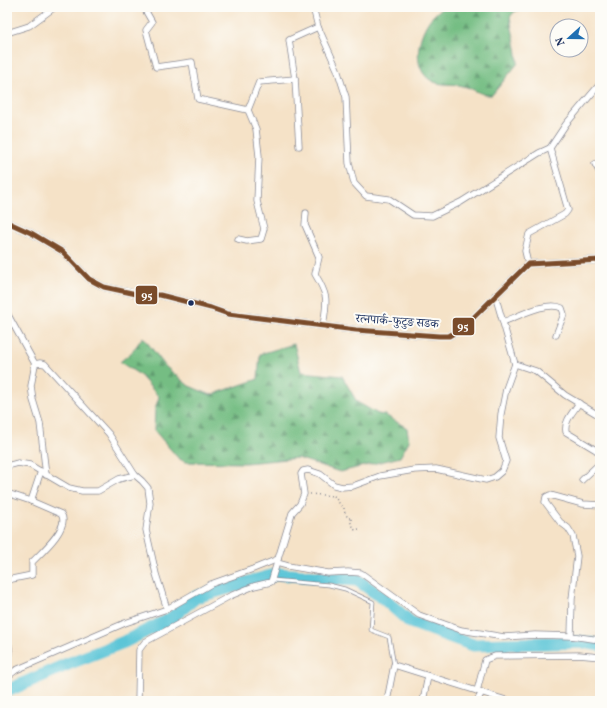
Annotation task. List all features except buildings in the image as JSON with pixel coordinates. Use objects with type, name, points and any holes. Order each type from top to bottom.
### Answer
[{"type":"street","points":[[7,30],[10,32],[29,26],[55,7]]},
{"type":"street","points":[[146,7],[144,8],[152,22],[146,30],[156,67],[192,62],[198,99],[248,110]]},
{"type":"street","points":[[312,7],[318,27],[337,69],[346,97],[349,163],[354,183],[366,196],[389,199],[413,215],[432,216],[461,202],[539,153],[550,148],[566,124],[600,84]]},
{"type":"street","points":[[299,146],[295,80],[290,40],[318,27]]},
{"type":"street","points":[[238,239],[247,242],[261,239],[264,229],[257,201],[259,156],[256,129],[248,110],[259,82],[295,80]]},
{"type":"street","points":[[550,148],[568,210],[565,214],[529,234],[525,251],[528,264],[600,260]]},
{"type":"street","points":[[595,164],[600,173]]},
{"type":"street","points":[[306,213],[305,225],[319,257],[315,274],[325,289],[327,301],[323,326]]},
{"type":"street","name":"रत्नपार्क-फुटुङ सडक","points":[[7,222],[31,233],[63,252],[89,279],[104,287],[141,295],[160,295],[228,314],[368,331],[449,336],[459,330],[474,317],[528,264]]},
{"type":"street","points":[[138,701],[139,650],[145,642],[230,596],[254,586],[271,582],[292,513],[300,504],[304,494],[301,474],[303,471],[308,470],[320,474],[334,485],[342,487],[353,486],[380,476],[414,470],[436,469],[486,480],[495,477],[502,471],[506,461],[499,438],[500,414],[506,389],[515,364],[495,295]]},
{"type":"street","points":[[503,322],[541,307],[560,306],[564,314],[556,335]]},
{"type":"street","points":[[7,313],[35,364],[31,386],[33,400],[40,423],[43,473],[31,501]]},
{"type":"street","points":[[35,364],[45,364],[110,434],[135,475],[148,488],[150,503],[146,530],[156,574],[167,609]]},
{"type":"street","points":[[515,364],[536,371],[565,395],[600,416]]},
{"type":"street","points":[[579,403],[566,422],[566,432],[600,454]]},
{"type":"street","points":[[7,466],[18,463],[30,465],[68,488],[82,491],[98,491],[120,480],[135,475]]},
{"type":"street","points":[[582,480],[600,463]]},
{"type":"street","points":[[7,493],[31,501],[61,514],[64,521],[60,531],[54,539],[32,562],[32,575],[7,580]]},
{"type":"street","points":[[571,636],[572,599],[577,556],[574,536],[568,528],[560,522],[545,502],[546,498],[550,496],[583,504],[600,505]]},
{"type":"street","points":[[7,677],[16,670],[118,626],[167,609],[211,584],[277,561],[288,566],[328,573],[361,573],[419,615],[461,630],[504,638],[535,635],[571,636],[600,640]]},
{"type":"street","points":[[7,633],[10,654],[7,657]]},
{"type":"street","points":[[477,701],[480,692],[485,660],[495,656],[579,656],[600,658]]},
{"type":"street","points":[[387,701],[394,665],[509,701]]},
{"type":"street","points":[[423,701],[428,676]]},
{"type":"lane","points":[[272,578],[329,585],[345,589],[373,602],[371,630],[389,637],[394,665]]},
{"type":"path","points":[[304,494],[334,496],[344,508],[348,518],[352,518],[350,521],[355,530],[359,529]]},
{"type":"green space","points":[[443,7],[526,7],[514,12],[510,17],[518,63],[492,95],[484,94],[459,85],[436,83],[425,75],[421,68],[418,50],[423,32],[432,17]]},
{"type":"green space","points":[[143,337],[166,367],[189,386],[211,395],[258,379],[260,354],[294,344],[301,372],[342,376],[357,402],[378,414],[385,415],[407,428],[409,441],[400,457],[340,472],[298,458],[245,463],[185,462],[178,458],[154,430],[155,409],[159,397],[140,375],[120,362],[132,352]]},
{"type":"waterway","points":[[7,691],[70,663],[124,642],[170,619],[196,597],[278,574],[357,580],[383,598],[410,622],[473,645],[583,642],[600,645]]},
{"type":"transit line","name":"95","points":[[7,222],[31,233],[63,252],[89,279],[104,287],[141,295],[160,295],[211,308],[228,314],[356,330],[439,336],[449,336],[459,330],[528,264],[600,260]]}]
